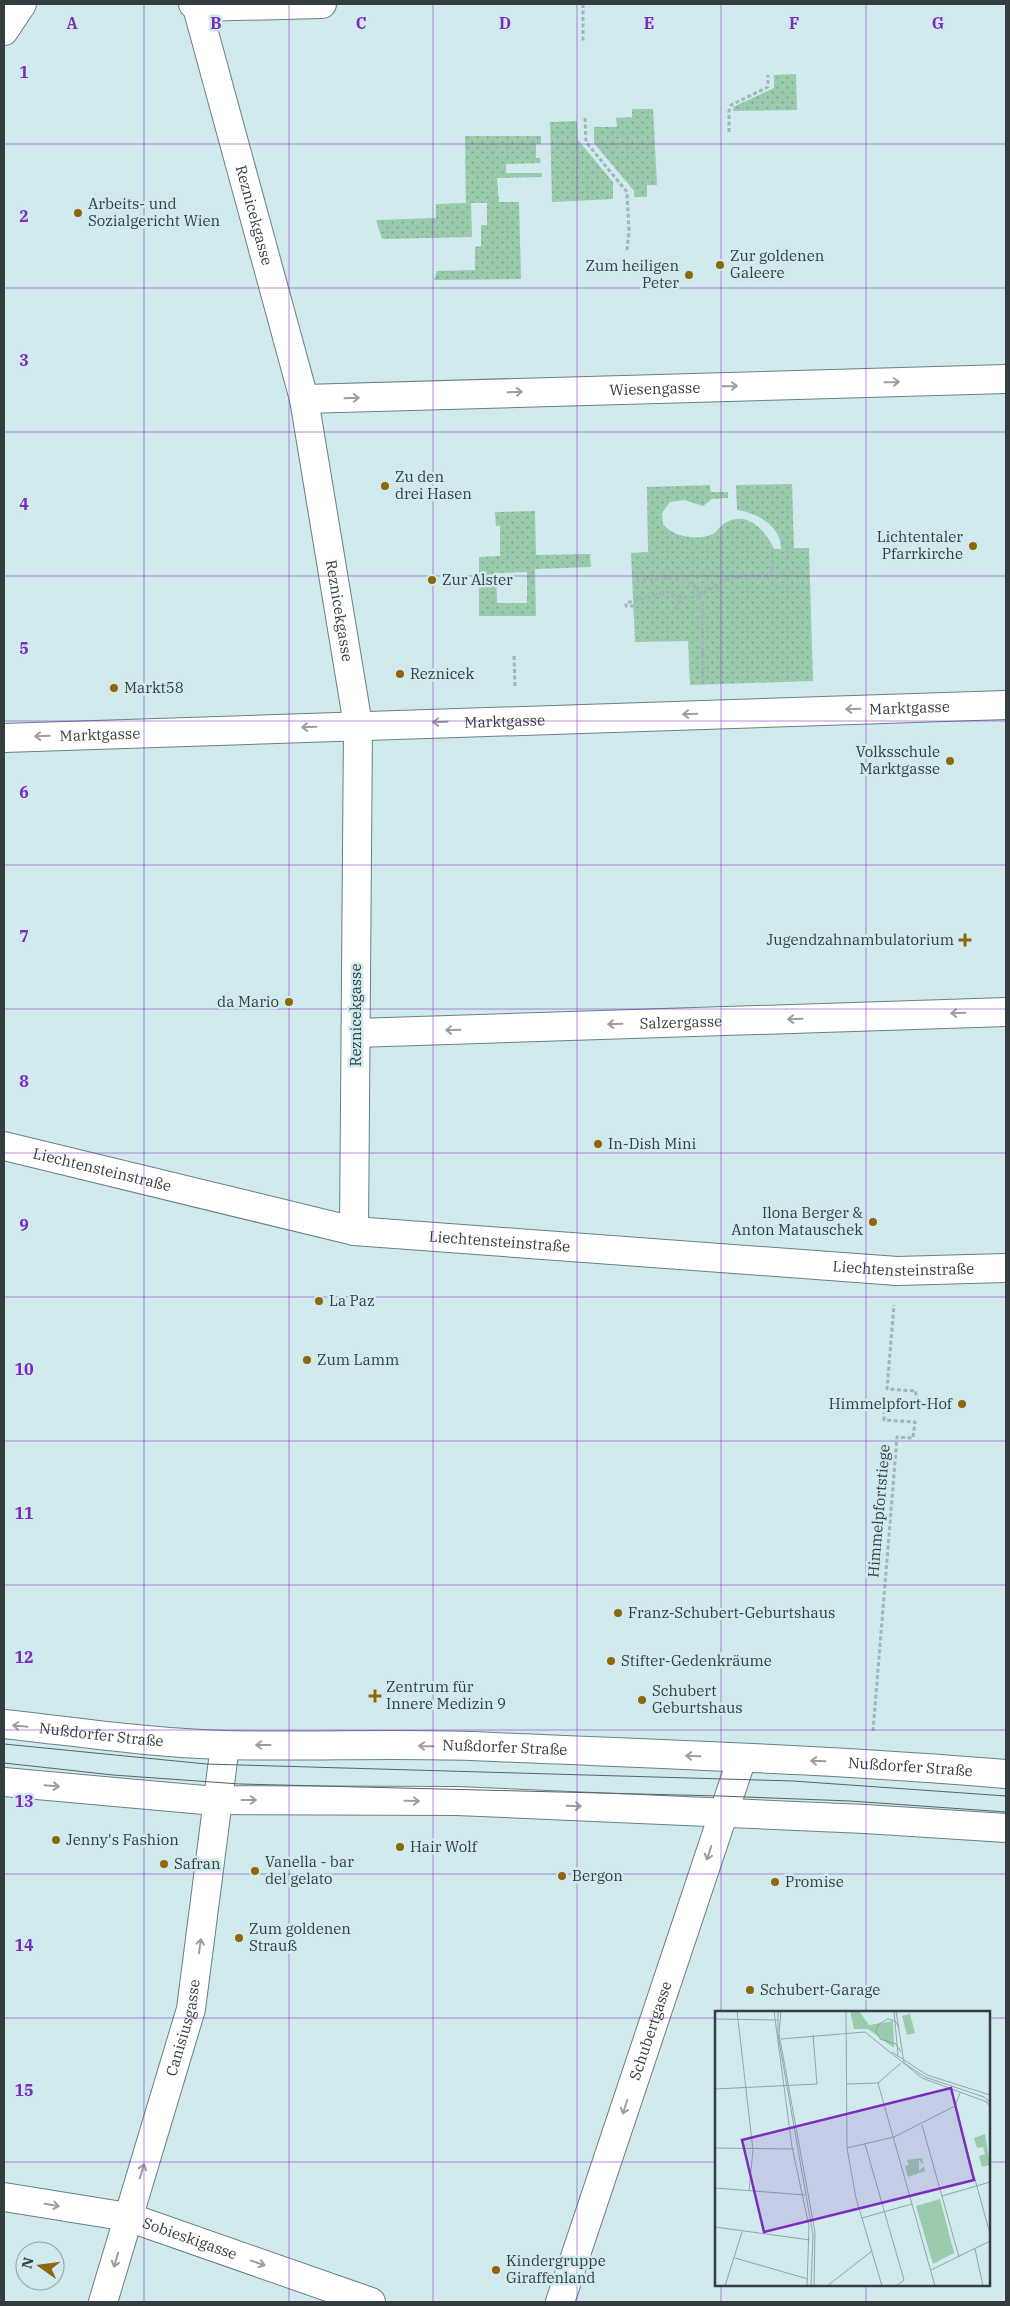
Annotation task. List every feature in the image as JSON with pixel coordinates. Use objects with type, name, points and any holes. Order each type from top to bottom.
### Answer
[{"type":"street","points":[[4,31],[22,4]]},
{"type":"street","points":[[195,5],[322,4]]},
{"type":"street","name":"Reznicekgasse","points":[[195,5],[304,399],[358,725],[354,1231]]},
{"type":"street","name":"Wiesengasse","points":[[304,399],[1006,379]]},
{"type":"street","name":"Marktgasse","points":[[4,738],[1006,704]]},
{"type":"street","name":"Salzergasse","points":[[356,1033],[1006,1012]]},
{"type":"street","name":"Liechtensteinstraße","points":[[4,1146],[354,1231],[897,1271],[1006,1268]]},
{"type":"street","name":"Nußdorfer Straße","points":[[4,1724],[146,1740],[226,1745],[472,1746],[870,1763],[1006,1774]]},
{"type":"street","name":"Canisiusgasse","points":[[103,2302],[191,2009],[226,1745]]},
{"type":"street","name":"Schubertgasse","points":[[560,2302],[722,1813],[742,1758]]},
{"type":"street","points":[[4,1782],[219,1801],[254,1799],[456,1801],[1006,1828]]},
{"type":"street","name":"Sobieskigasse","points":[[4,2197],[128,2217],[371,2302]]},
{"type":"path","points":[[583,4],[583,43]]},
{"type":"path","points":[[729,132],[729,111],[731,105],[768,87],[768,75]]},
{"type":"path","points":[[585,118],[586,142],[628,192],[629,232],[627,250]]},
{"type":"path","points":[[634,604],[668,592],[681,599],[700,595],[732,579],[772,575],[772,551]]},
{"type":"path","points":[[636,581],[657,578],[679,580],[696,588],[700,595],[704,714]]},
{"type":"path","points":[[675,609],[681,599]]},
{"type":"path","points":[[514,656],[515,680]]},
{"type":"path","name":"Himmelpfortstiege","points":[[872,1739],[897,1437],[913,1438],[914,1422],[884,1420],[885,1405],[915,1408],[916,1391],[887,1389],[897,1271]]},
{"type":"green space","points":[[796,74],[797,110],[733,111],[733,107],[774,88],[774,75]]},
{"type":"green space","points":[[632,109],[653,109],[657,185],[647,185],[647,197],[634,197],[634,191],[594,143],[594,127],[617,127],[616,118],[632,117]]},
{"type":"green space","points":[[577,121],[578,140],[613,182],[613,199],[552,202],[550,122]]},
{"type":"green space","points":[[465,136],[541,136],[541,144],[536,144],[536,158],[540,158],[541,163],[506,164],[506,173],[542,173],[542,177],[497,178],[499,202],[519,202],[521,279],[434,280],[437,271],[475,270],[475,247],[481,246],[481,225],[487,225],[487,203],[471,203],[472,237],[382,239],[376,220],[436,218],[436,204],[466,203]]},
{"type":"green space","points":[[792,484],[794,548],[809,548],[813,681],[690,685],[688,641],[635,642],[631,553],[648,552],[647,487],[710,485],[711,492],[728,492],[728,498],[712,499],[703,506],[684,500],[670,502],[662,513],[663,524],[679,535],[707,536],[715,533],[725,523],[735,519],[743,519],[750,521],[762,530],[774,549],[781,549],[780,541],[773,527],[753,514],[737,510],[736,485]]},
{"type":"green space","points":[[535,511],[536,555],[590,554],[591,567],[535,569],[536,616],[479,616],[479,557],[500,556],[500,526],[496,526],[495,512]],"holes":[[[527,572],[527,603],[497,603],[496,573]]]},
{"type":"tram line","points":[[4,1744],[206,1764],[793,1781],[1006,1796]]},
{"type":"tram line","points":[[4,1763],[113,1775],[240,1784],[720,1796],[850,1801],[1006,1812]]},
{"type":"place","name":"Arbeits- und Sozialgericht Wien","points":[[78,213]]},
{"type":"place","name":"Zur goldenen Galeere","points":[[720,265]]},
{"type":"place","name":"Zum heiligen Peter","points":[[689,275]]},
{"type":"place","name":"Zu den drei Hasen","points":[[385,486]]},
{"type":"place","name":"Lichtentaler Pfarrkirche","points":[[973,546]]},
{"type":"place","name":"Zur Alster","points":[[432,580]]},
{"type":"place","name":"Reznicek","points":[[400,674]]},
{"type":"place","name":"Markt58","points":[[114,688]]},
{"type":"place","name":"Volksschule Marktgasse","points":[[950,761]]},
{"type":"place","name":"Jugendzahnambulatorium","points":[[965,940]]},
{"type":"place","name":"da Mario","points":[[289,1002]]},
{"type":"place","name":"In-Dish Mini","points":[[598,1144]]},
{"type":"place","name":"Ilona Berger & Anton Matauschek","points":[[873,1222]]},
{"type":"place","name":"La Paz","points":[[319,1301]]},
{"type":"place","name":"Zum Lamm","points":[[307,1360]]},
{"type":"place","name":"Himmelpfort-Hof","points":[[962,1404]]},
{"type":"place","name":"Franz-Schubert-Geburtshaus","points":[[618,1613]]},
{"type":"place","name":"Stifter-Gedenkräume","points":[[611,1661]]},
{"type":"place","name":"Zentrum für Innere Medizin 9","points":[[375,1696]]},
{"type":"place","name":"Schubert Geburtshaus","points":[[642,1700]]},
{"type":"place","name":"Jenny's Fashion","points":[[56,1840]]},
{"type":"place","name":"Hair Wolf","points":[[400,1847]]},
{"type":"place","name":"Safran","points":[[164,1864]]},
{"type":"place","name":"Vanella - bar del gelato","points":[[255,1871]]},
{"type":"place","name":"Bergon","points":[[562,1876]]},
{"type":"place","name":"Promise","points":[[775,1882]]},
{"type":"place","name":"Zum goldenen Strauß","points":[[239,1938]]},
{"type":"place","name":"Schubert-Garage","points":[[750,1990]]},
{"type":"place","name":"Kindergruppe Giraffenland","points":[[496,2270]]}]
